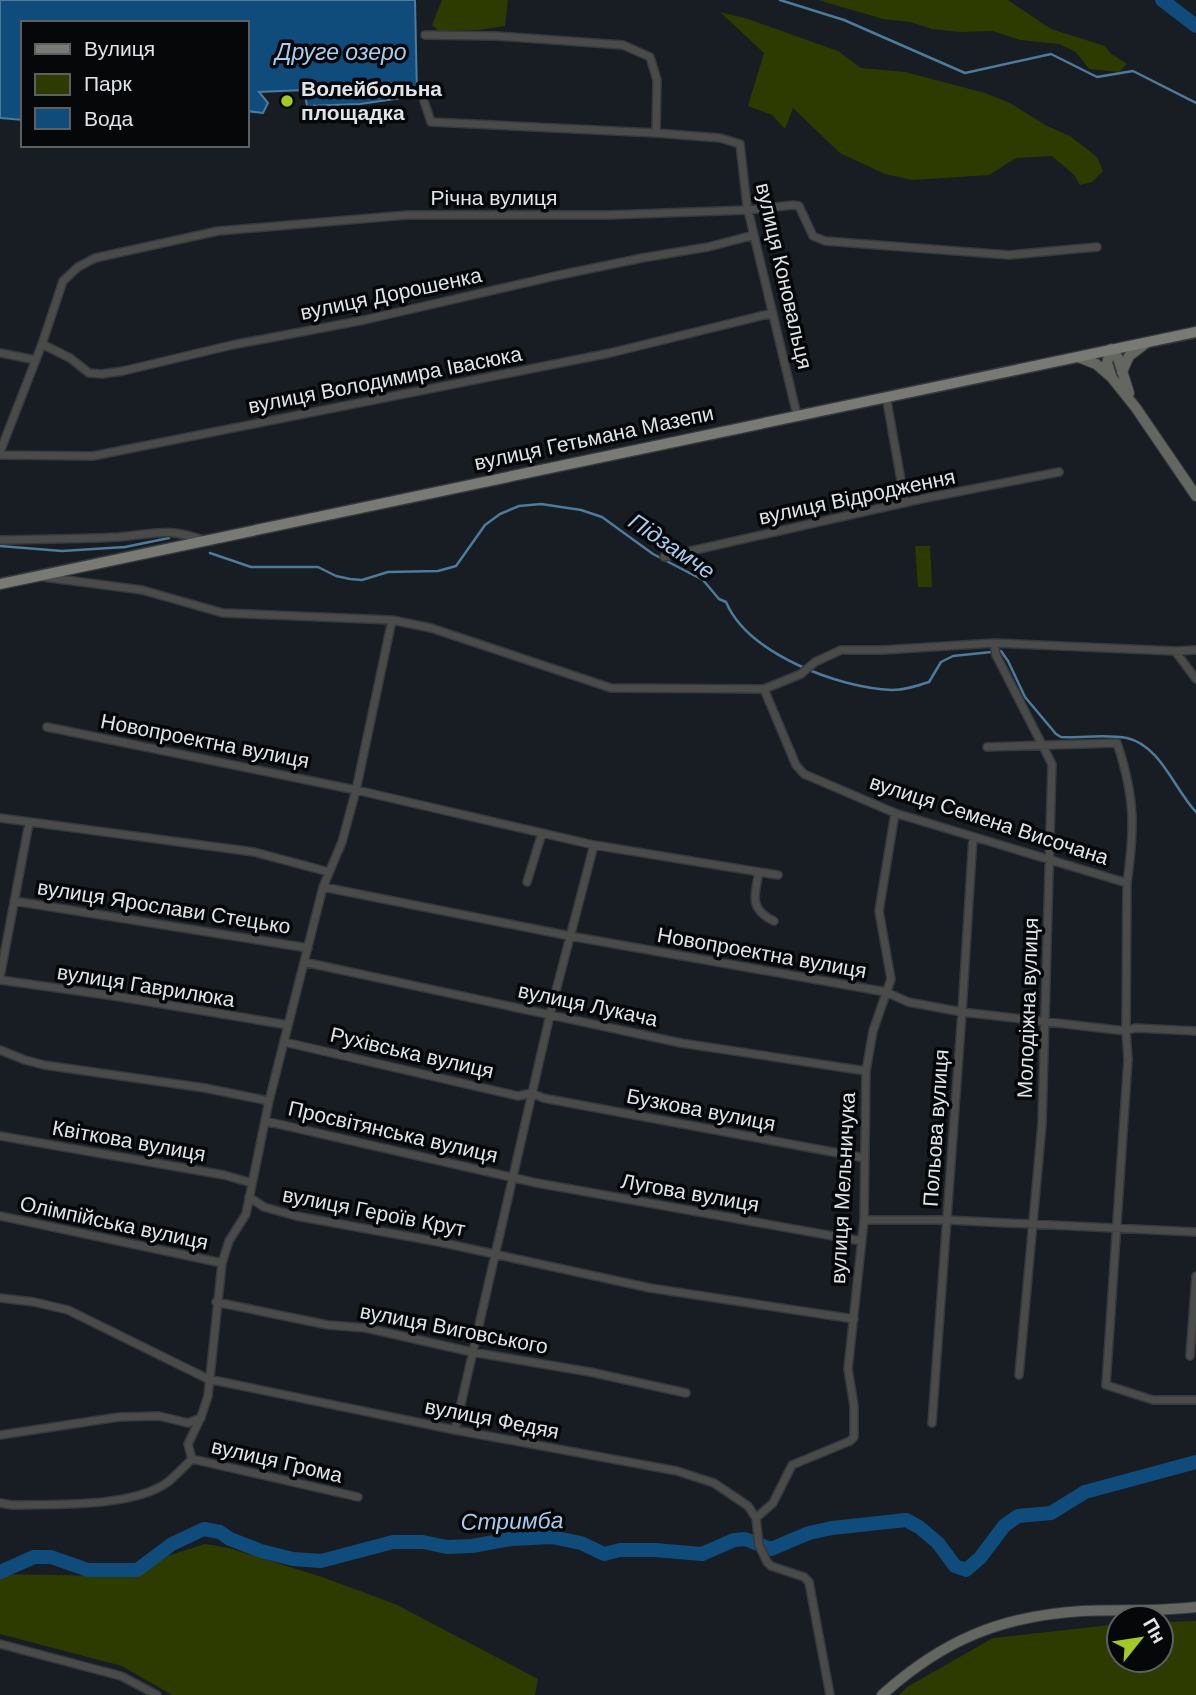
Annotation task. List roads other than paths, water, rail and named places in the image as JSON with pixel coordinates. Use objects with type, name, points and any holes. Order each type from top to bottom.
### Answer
[{"type":"main road","name":"вулиця Гетьмана Мазепи","points":[[0,584],[1196,332]]},
{"type":"main road","points":[[1122,373],[1126,360],[1132,353],[1152,340]]},
{"type":"main road","points":[[1111,349],[1118,358],[1125,386],[1136,408]]},
{"type":"main road","points":[[1111,349],[1107,363],[1112,378]]},
{"type":"main road","points":[[1074,356],[1096,365],[1112,378],[1136,408],[1196,496]]},
{"type":"main road","points":[[882,1695],[916,1667],[947,1647],[1002,1623],[1033,1615],[1196,1607]]},
{"type":"street","points":[[424,102],[432,122],[656,134],[657,80],[650,57],[623,45],[496,36],[425,35]]},
{"type":"street","name":"вулиця Коновальця","points":[[656,134],[720,138],[740,144],[748,210],[797,415]]},
{"type":"street","name":"Річна вулиця","points":[[0,454],[42,344],[62,281],[78,267],[95,258],[218,231],[407,215],[608,215],[799,206],[813,236],[825,241],[1009,255],[1097,247]]},
{"type":"street","name":"вулиця Дорошенка","points":[[42,344],[70,358],[89,373],[123,372],[232,345],[364,320],[518,284],[708,247],[754,235]]},
{"type":"street","name":"вулиця Володимира Івасюка","points":[[0,454],[93,456],[610,353],[773,313]]},
{"type":"street","points":[[0,353],[36,360]]},
{"type":"street","points":[[886,396],[905,503]]},
{"type":"street","name":"вулиця Відродження","points":[[664,557],[1059,472]]},
{"type":"street","points":[[0,540],[121,537],[164,531],[204,540]]},
{"type":"street","points":[[35,576],[142,590],[223,613],[392,620],[431,628],[611,688],[764,689],[801,674],[815,662],[841,650],[1196,650]]},
{"type":"street","name":"вулиця Грома","points":[[358,1497],[192,1459],[188,1444],[208,1396],[222,1263],[229,1241],[246,1214],[265,1121],[323,887],[342,842],[356,790],[392,620]]},
{"type":"street","name":"Молодіжна вулиця","points":[[995,648],[1030,725],[1052,764],[1042,1124],[1036,1164],[1019,1375]]},
{"type":"street","points":[[1175,651],[1196,679]]},
{"type":"street","name":"вулиця Семена Височана","points":[[764,689],[796,765],[804,774],[895,813],[1127,883],[1128,1059],[1106,1385],[1153,1400],[1196,1400]]},
{"type":"street","name":"Новопроектна вулиця","points":[[47,727],[356,790],[594,845],[778,875]]},
{"type":"street","points":[[987,747],[1117,744],[1131,791],[1133,812],[1127,883]]},
{"type":"street","name":"вулиця Мельничука","points":[[757,1518],[772,1503],[792,1465],[854,1437],[854,1406],[849,1369],[864,1220],[866,1071],[873,1031],[891,979],[879,901],[895,813]]},
{"type":"street","points":[[0,818],[254,852],[329,872]]},
{"type":"street","points":[[0,979],[29,823]]},
{"type":"street","points":[[527,882],[542,833]]},
{"type":"street","name":"Польова вулиця","points":[[932,1423],[973,837]]},
{"type":"street","points":[[455,1430],[532,1093],[594,845]]},
{"type":"street","points":[[759,872],[755,892],[756,905],[762,914],[774,921]]},
{"type":"street","name":"Новопроектна вулиця","points":[[323,887],[570,936],[886,992],[908,1002],[962,1012],[1126,1031],[1135,1028],[1196,1031]]},
{"type":"street","name":"вулиця Ярослави Стецько","points":[[14,901],[308,948]]},
{"type":"street","name":"вулиця Лукача","points":[[304,962],[681,1043],[866,1071]]},
{"type":"street","name":"вулиця Гаврилюка","points":[[0,979],[288,1025]]},
{"type":"street","name":"Рухівська вулиця","points":[[284,1042],[518,1096],[532,1093]]},
{"type":"street","points":[[0,1049],[44,1065],[205,1088],[270,1101]]},
{"type":"street","name":"Бузкова вулиця","points":[[532,1093],[543,1098],[864,1158]]},
{"type":"street","name":"Просвітянська вулиця","points":[[265,1121],[513,1178]]},
{"type":"street","name":"Квіткова вулиця","points":[[0,1136],[224,1175],[252,1183]]},
{"type":"street","name":"Лугова вулиця","points":[[513,1178],[861,1241]]},
{"type":"street","name":"вулиця Героїв Крут","points":[[249,1197],[264,1207],[296,1216],[330,1220],[682,1294],[854,1319]]},
{"type":"street","name":"Олімпійська вулиця","points":[[0,1216],[222,1263]]},
{"type":"street","points":[[864,1220],[947,1220],[1196,1232]]},
{"type":"street","points":[[1190,1356],[1196,1276]]},
{"type":"street","name":"вулиця Федяя","points":[[0,1298],[68,1310],[208,1379],[455,1430],[677,1471],[715,1483],[748,1506],[757,1518]]},
{"type":"street","name":"вулиця Виговського","points":[[216,1302],[328,1325],[366,1328],[472,1352],[590,1372],[685,1393]]},
{"type":"street","points":[[0,1435],[119,1417],[159,1416],[188,1423],[201,1417]]},
{"type":"street","points":[[0,1503],[100,1503],[154,1489],[167,1482],[192,1459]]},
{"type":"street","points":[[757,1518],[760,1545],[767,1562],[771,1566],[804,1577],[808,1582],[830,1695]]},
{"type":"street","points":[[0,1644],[121,1676],[157,1695]]},
{"type":"water","name":"Друге озеро","points":[[0,0],[415,0],[417,96],[360,104],[307,106],[304,90],[259,92],[268,103],[263,113],[248,111],[248,21],[21,21],[21,120],[0,118]]},
{"type":"waterway","points":[[780,0],[844,20],[965,73],[1051,54],[1097,77],[1133,71],[1196,103]]},
{"type":"waterway","points":[[1162,0],[1196,26]]},
{"type":"waterway","name":"Підзамче","points":[[210,553],[251,567],[318,567],[336,576],[362,580],[388,572],[438,571],[456,566],[485,525],[500,514],[519,506],[541,504],[581,510],[602,517],[653,554],[703,580],[719,599],[726,602],[737,621],[754,637],[797,665],[822,675],[871,688],[902,689],[929,682],[941,662],[953,656],[1001,651],[1025,697],[1056,734],[1061,737],[1119,737],[1139,743],[1158,759],[1196,812]]},
{"type":"waterway","name":"Підзамче","points":[[0,546],[62,551],[125,547],[169,538]]},
{"type":"waterway","name":"Стримба","points":[[0,1572],[34,1557],[51,1557],[88,1570],[137,1570],[172,1544],[204,1529],[220,1532],[230,1539],[261,1551],[293,1559],[321,1561],[393,1542],[423,1542],[447,1547],[552,1537],[581,1543],[604,1554],[620,1550],[702,1554],[734,1540],[745,1539],[771,1549],[809,1533],[832,1528],[906,1520],[938,1543],[955,1566],[966,1570],[980,1558],[1004,1526],[1018,1516],[1051,1513],[1085,1492],[1196,1462]]},
{"type":"place","name":"Волейбольна площадка","points":[[287,101]]}]
